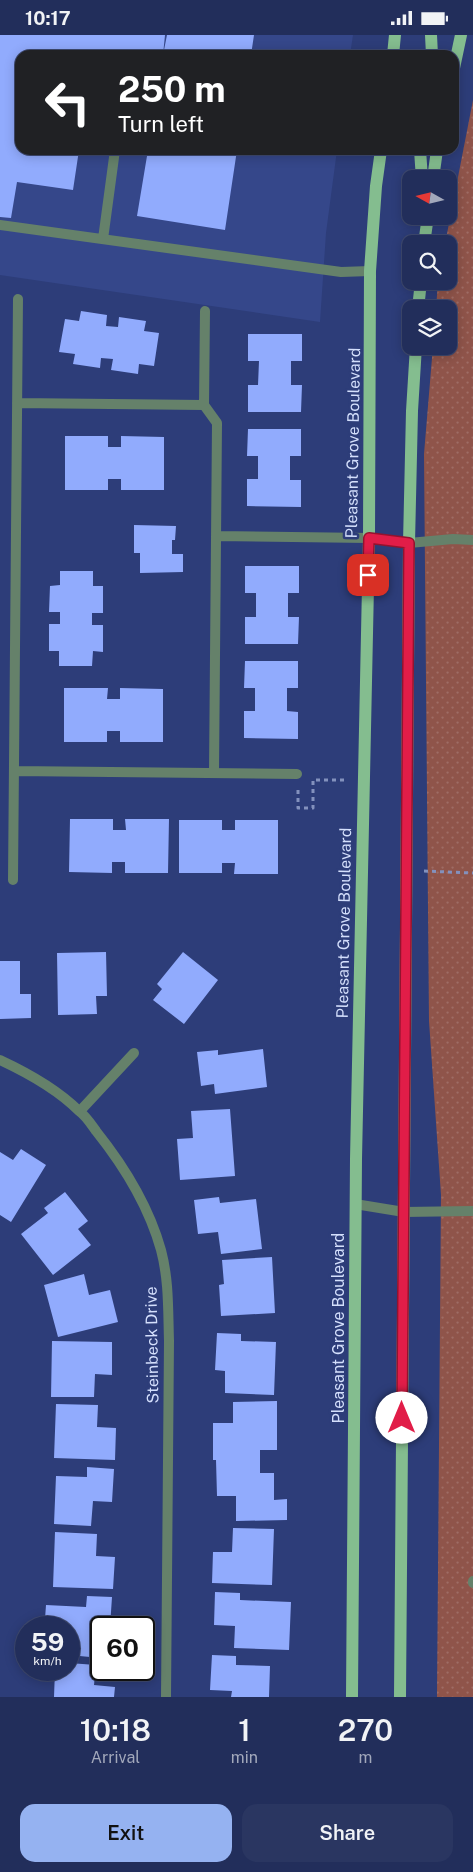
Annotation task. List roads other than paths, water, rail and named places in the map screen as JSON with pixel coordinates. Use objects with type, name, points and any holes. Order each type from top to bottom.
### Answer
[{"type":"main road","points":[[394,50],[395,35]]},
{"type":"main road","points":[[430,35],[432,50]]},
{"type":"main road","points":[[458,50],[461,35]]},
{"type":"main road","name":"Pleasant Grove Boulevard","points":[[352,1697],[355,1205],[369,538],[370,271],[376,186],[380,155]]},
{"type":"main road","points":[[420,155],[421,170]]},
{"type":"main road","points":[[435,170],[437,155]]},
{"type":"main road","points":[[400,1697],[409,543],[412,411],[415,355]]},
{"type":"street","points":[[103,239],[114,155]]},
{"type":"street","points":[[0,225],[341,272],[370,271]]},
{"type":"street","points":[[13,880],[18,299]]},
{"type":"street","points":[[205,311],[204,405],[217,423],[214,773]]},
{"type":"street","points":[[17,403],[204,405]]},
{"type":"street","points":[[216,536],[369,538],[409,543],[453,539],[473,540]]},
{"type":"street","points":[[14,771],[297,774]]},
{"type":"street","points":[[80,1111],[134,1053]]},
{"type":"street","name":"Steinbeck Drive","points":[[0,1060],[44,1083],[80,1111],[109,1147],[130,1180],[147,1214],[161,1250],[168,1291],[166,1697]]},
{"type":"street","points":[[355,1205],[404,1212],[473,1211]]}]
